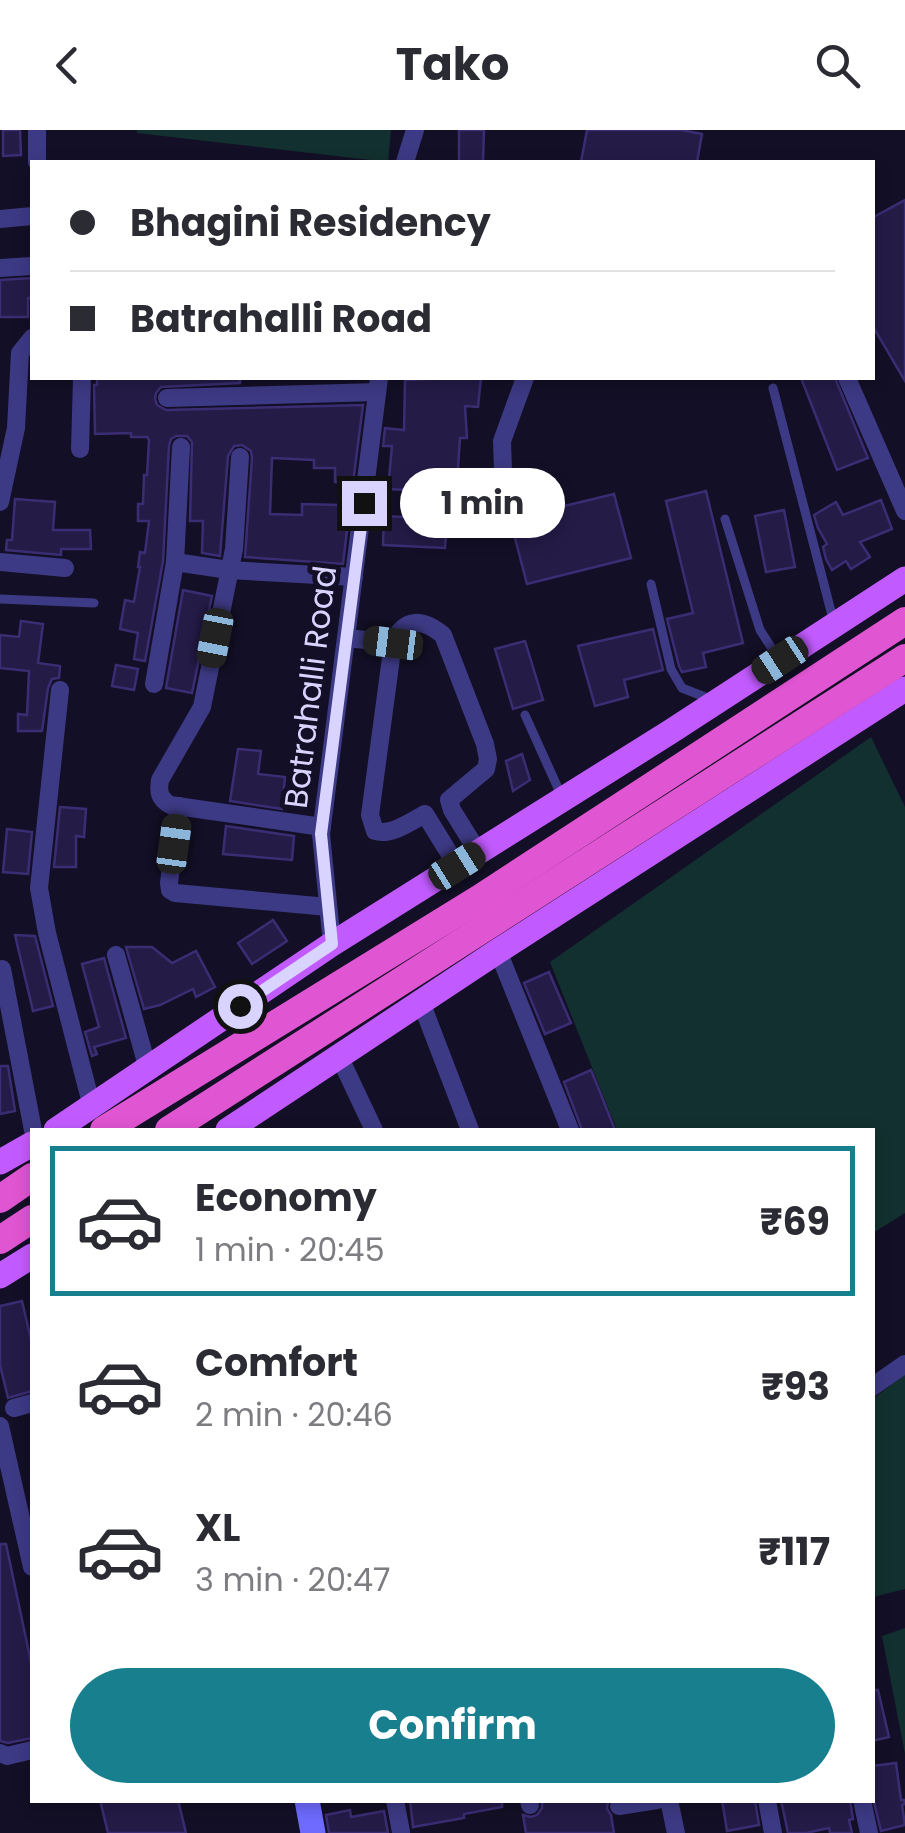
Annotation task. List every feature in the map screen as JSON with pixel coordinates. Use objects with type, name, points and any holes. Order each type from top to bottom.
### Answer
[{"type":"highway","points":[[98,1118],[479,899],[905,621]]},
{"type":"highway","points":[[172,1128],[905,658]]},
{"type":"highway","points":[[0,1199],[30,1178]]},
{"type":"highway","points":[[0,1240],[30,1219]]},
{"type":"main road","points":[[63,1128],[98,1118],[148,1068],[332,944],[905,579]]},
{"type":"main road","points":[[231,1128],[905,688]]},
{"type":"main road","points":[[2,1155],[30,1145]]},
{"type":"main road","points":[[0,1276],[30,1257]]},
{"type":"main road","points":[[307,1803],[313,1833]]},
{"type":"street","points":[[37,130],[37,160]]},
{"type":"street","points":[[412,160],[415,130]]},
{"type":"street","points":[[0,218],[30,216]]},
{"type":"street","points":[[0,268],[30,266]]},
{"type":"street","points":[[0,502],[28,348]]},
{"type":"street","points":[[80,449],[82,380]]},
{"type":"street","points":[[503,470],[502,441],[524,380]]},
{"type":"street","points":[[847,380],[905,511]]},
{"type":"street","points":[[167,398],[378,385]]},
{"type":"street","name":"Batrahalli Road","points":[[332,944],[322,826],[378,385]]},
{"type":"street","points":[[154,684],[175,562],[181,447]]},
{"type":"street","points":[[240,456],[234,549],[202,707],[160,780],[158,792],[162,800],[179,806],[322,826]]},
{"type":"street","points":[[0,562],[65,568]]},
{"type":"street","points":[[175,562],[228,570],[354,576]]},
{"type":"street","points":[[416,622],[430,625],[443,635],[488,759],[486,769],[449,800],[382,833],[375,831],[370,816],[393,643],[402,628],[416,622]]},
{"type":"street","points":[[346,638],[393,643]]},
{"type":"street","points":[[60,690],[38,888],[98,1118]]},
{"type":"street","points":[[449,800],[468,859]]},
{"type":"street","points":[[179,806],[170,890],[328,907]]},
{"type":"street","points":[[425,814],[468,859]]},
{"type":"street","points":[[498,951],[569,1128]]},
{"type":"street","points":[[116,955],[148,1068]]},
{"type":"street","points":[[2,969],[33,1128]]},
{"type":"street","points":[[421,1002],[469,1128]]},
{"type":"street","points":[[339,1056],[373,1128]]},
{"type":"street","points":[[875,1385],[905,1364]]},
{"type":"street","points":[[0,1426],[30,1559]]},
{"type":"street","points":[[0,1753],[6,1756],[30,1750]]},
{"type":"street","points":[[396,1803],[402,1832]]},
{"type":"street","points":[[619,1806],[638,1803]]},
{"type":"street","points":[[670,1803],[676,1833]]},
{"type":"street","points":[[767,1803],[774,1833]]},
{"type":"street","points":[[863,1803],[869,1833]]},
{"type":"lane","points":[[774,388],[834,625]]},
{"type":"lane","points":[[726,519],[760,630],[780,660]]},
{"type":"lane","points":[[651,584],[671,669],[682,688],[717,702]]},
{"type":"lane","points":[[0,599],[94,603]]},
{"type":"lane","points":[[524,714],[563,799]]},
{"type":"green space","points":[[137,130],[391,130],[388,160]]},
{"type":"green space","points":[[871,737],[905,807],[905,1213],[875,1232],[875,1128],[616,1128],[550,962]]},
{"type":"green space","points":[[905,1374],[905,1589],[875,1596],[875,1397]]},
{"type":"green space","points":[[905,1628],[905,1754],[882,1636]]},
{"type":"building","points":[[3,130],[20,130],[21,155],[3,156]]},
{"type":"building","points":[[459,130],[484,130],[483,160],[459,160]]},
{"type":"building","points":[[587,130],[682,130],[702,134],[697,160],[581,160]]},
{"type":"building","points":[[905,200],[905,381],[875,330],[875,216]]},
{"type":"building","points":[[30,278],[28,317],[0,317],[0,280]]},
{"type":"building","points":[[97,380],[240,380],[161,387],[155,399],[166,410],[363,405],[353,483],[335,482],[335,468],[314,468],[314,460],[272,458],[270,514],[302,515],[302,504],[340,505],[339,530],[347,530],[343,564],[245,557],[252,458],[251,451],[242,445],[234,446],[228,456],[220,556],[202,553],[203,521],[190,521],[192,442],[187,436],[176,436],[169,446],[163,561],[145,661],[134,659],[138,633],[120,629],[125,600],[134,602],[140,552],[145,553],[149,521],[138,521],[138,504],[143,504],[149,440],[131,437],[131,433],[95,434]]},
{"type":"building","points":[[405,380],[481,380],[478,407],[465,406],[467,438],[460,438],[459,487],[432,489],[431,518],[447,519],[445,548],[383,545],[384,516],[405,517],[406,490],[388,489],[392,446],[383,446],[385,428],[404,430]]},
{"type":"building","points":[[802,380],[836,380],[868,458],[837,470]]},
{"type":"building","points":[[706,491],[743,643],[703,653],[706,667],[682,672],[667,619],[693,613],[666,501]]},
{"type":"building","points":[[614,494],[631,558],[527,584],[510,519]]},
{"type":"building","points":[[15,499],[55,502],[53,530],[90,530],[91,549],[61,549],[61,555],[6,550],[7,540],[12,540]]},
{"type":"building","points":[[881,500],[892,529],[860,542],[870,557],[851,569],[846,561],[832,570],[823,547],[827,544],[814,515],[836,502],[843,515]]},
{"type":"building","points":[[784,510],[795,567],[766,572],[755,516]]},
{"type":"building","points":[[183,590],[212,596],[192,693],[166,688]]},
{"type":"building","points":[[21,621],[43,624],[38,663],[60,666],[59,678],[52,679],[48,688],[42,731],[18,731],[18,714],[27,715],[29,671],[0,668],[0,635],[19,637]]},
{"type":"building","points":[[653,629],[663,670],[624,680],[628,697],[595,706],[578,646]]},
{"type":"building","points":[[525,641],[543,700],[513,709],[495,649]]},
{"type":"building","points":[[116,665],[138,669],[134,690],[112,686]]},
{"type":"building","points":[[238,749],[261,751],[258,774],[285,777],[282,809],[230,801]]},
{"type":"building","points":[[522,754],[530,780],[513,791],[506,761]]},
{"type":"building","points":[[60,807],[86,809],[84,837],[76,836],[76,867],[54,867]]},
{"type":"building","points":[[226,826],[294,836],[292,860],[223,854]]},
{"type":"building","points":[[7,829],[32,832],[28,874],[3,872]]},
{"type":"building","points":[[273,920],[287,941],[252,964],[238,943]]},
{"type":"building","points":[[15,935],[35,936],[53,1006],[33,1011]]},
{"type":"building","points":[[126,947],[152,947],[172,963],[196,951],[215,987],[196,997],[193,989],[144,1009]]},
{"type":"building","points":[[104,958],[126,1038],[94,1047],[97,1054],[92,1056],[85,1032],[99,1027],[82,964]]},
{"type":"building","points":[[549,972],[571,1023],[545,1034],[524,983]]},
{"type":"building","points":[[0,1066],[8,1066],[15,1111],[0,1114]]},
{"type":"building","points":[[591,1070],[614,1128],[581,1128],[564,1082]]},
{"type":"building","points":[[22,1301],[30,1335],[30,1392],[8,1398],[0,1365],[0,1306]]},
{"type":"building","points":[[0,1544],[6,1544],[30,1658],[30,1738],[0,1741]]},
{"type":"building","points":[[875,1690],[878,1690],[889,1737],[875,1740]]},
{"type":"building","points":[[896,1763],[901,1800],[905,1804],[905,1825],[881,1831],[874,1803],[875,1766]]},
{"type":"building","points":[[101,1803],[179,1803],[186,1833],[108,1833]]},
{"type":"building","points":[[410,1803],[502,1803],[502,1807],[464,1814],[464,1818],[413,1827]]},
{"type":"building","points":[[542,1803],[608,1803],[614,1833],[526,1833],[523,1815],[537,1815]]},
{"type":"building","points":[[722,1803],[755,1803],[759,1825],[727,1831]]},
{"type":"building","points":[[782,1803],[850,1803],[852,1833],[830,1833],[829,1828],[788,1833]]},
{"type":"building","points":[[350,1810],[351,1817],[384,1811],[388,1833],[329,1833],[326,1815]]},
{"type":"route","points":[[240,1006],[332,944],[321,834],[364,503]]}]
